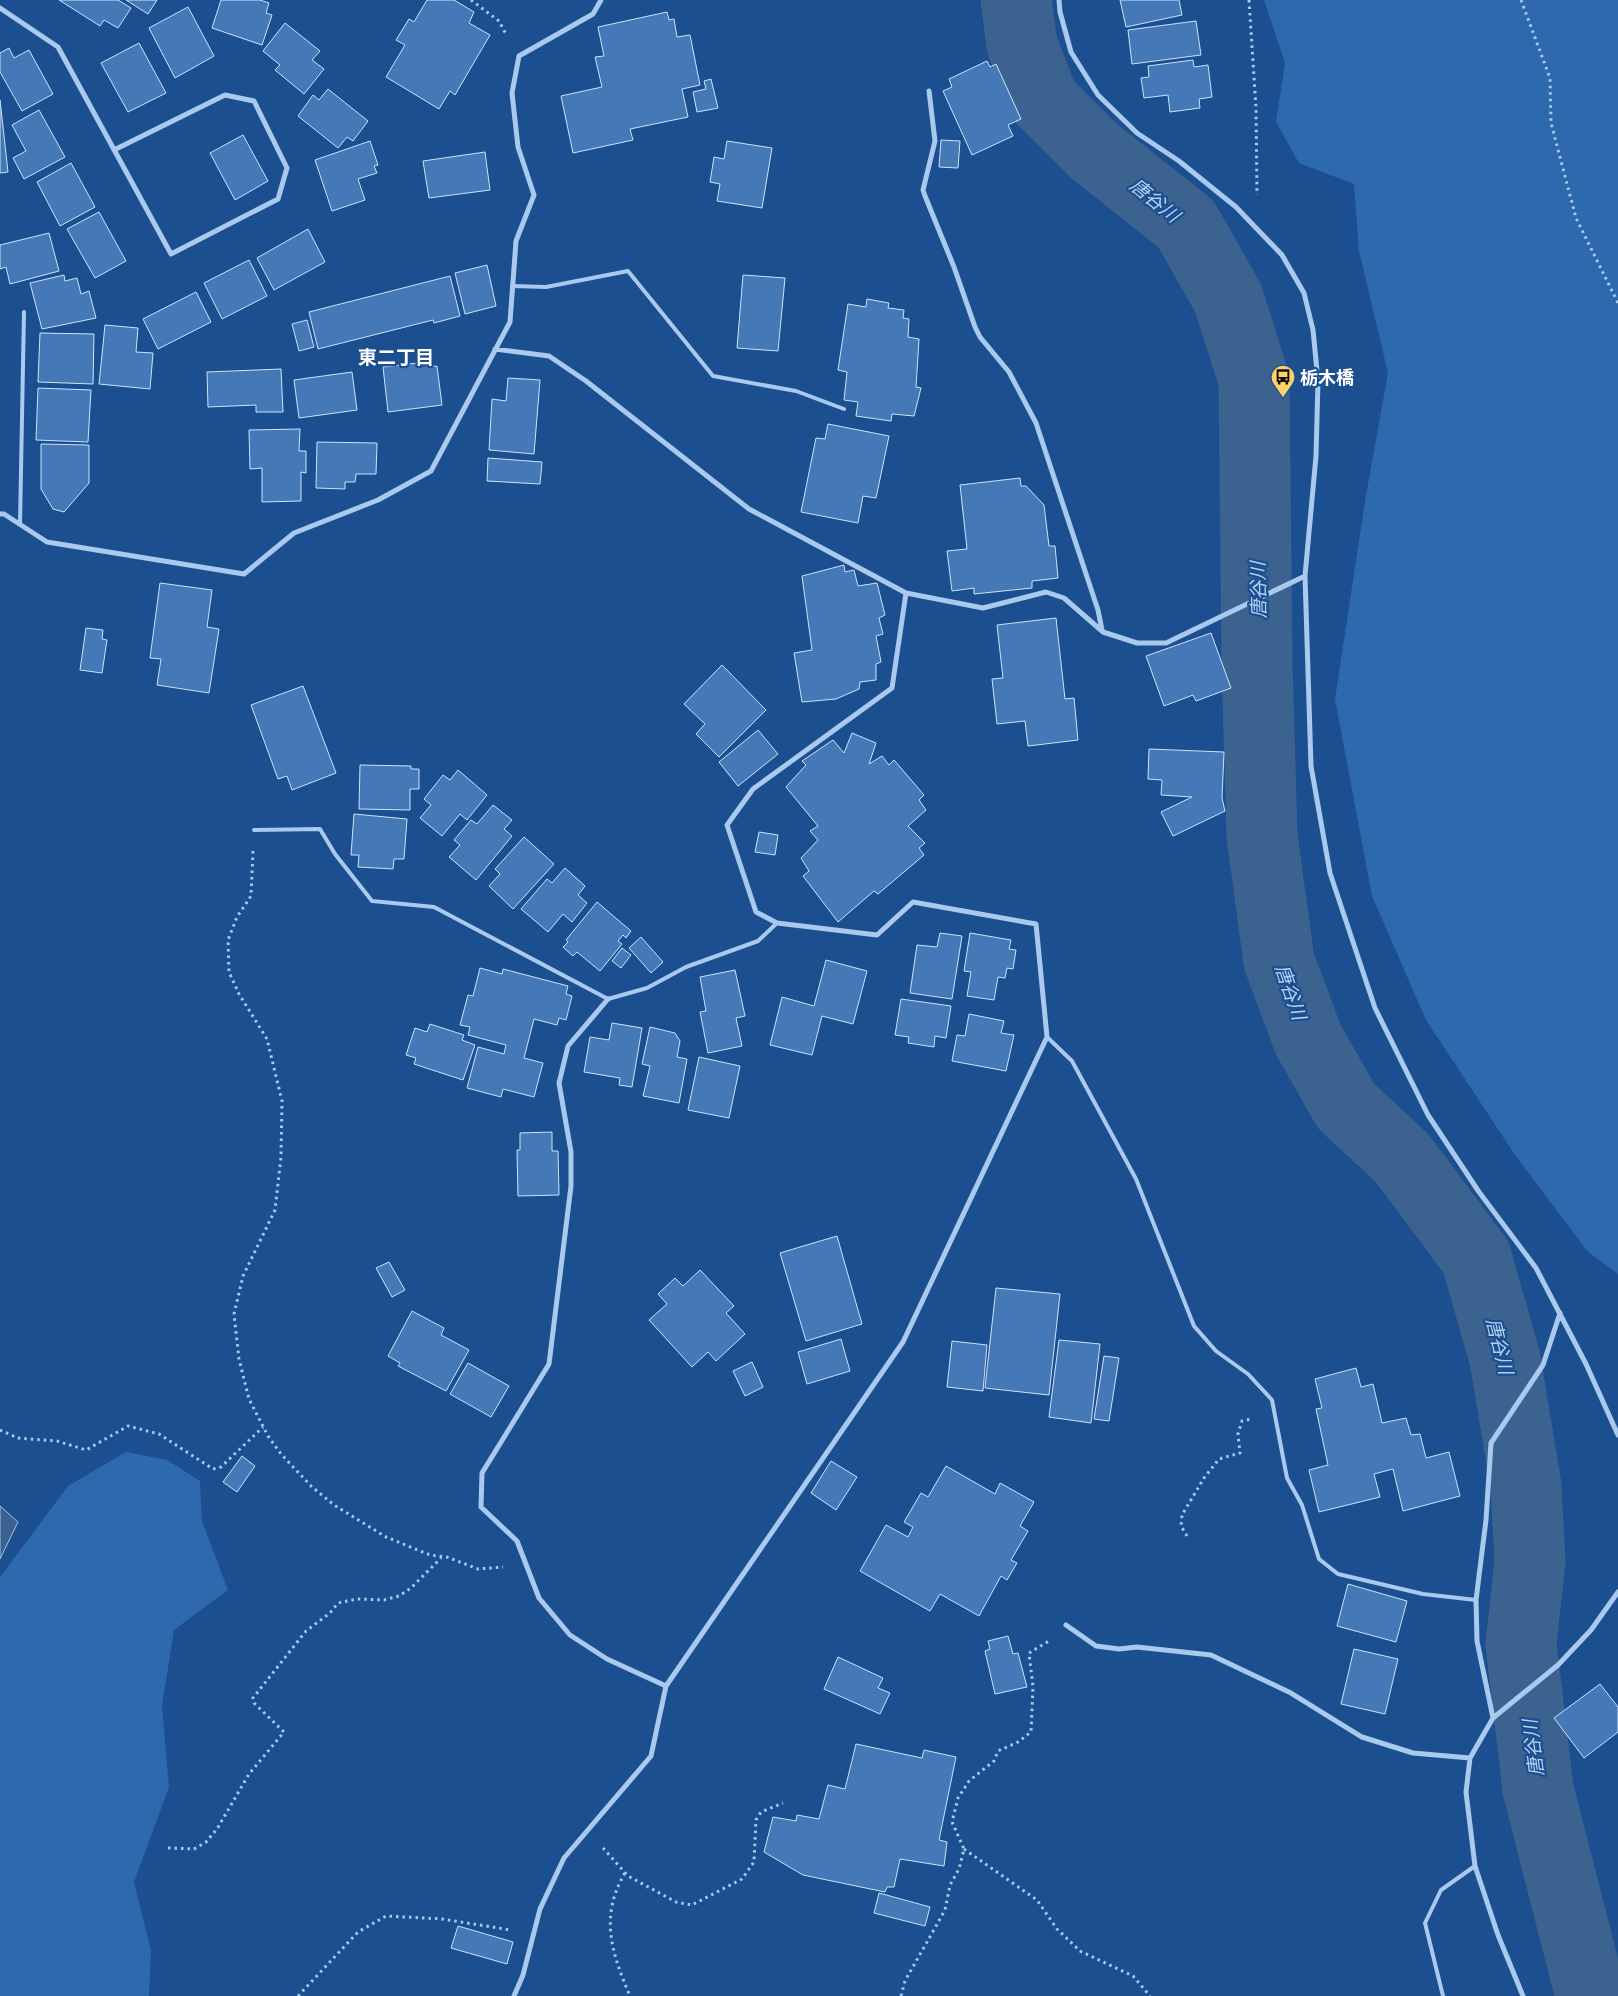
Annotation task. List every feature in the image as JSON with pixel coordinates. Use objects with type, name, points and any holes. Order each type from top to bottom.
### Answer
[{"type":"street","points":[[0,514],[20,524],[47,542],[244,574],[294,533],[378,500],[431,471],[510,322],[516,241],[534,195],[518,147],[512,92],[519,56],[593,14],[601,0]]},
{"type":"street","points":[[1059,0],[1060,12],[1071,52],[1098,95],[1137,133],[1179,161],[1236,207],[1282,255],[1304,293],[1313,330],[1318,390],[1316,456],[1305,576],[1311,766],[1330,874],[1375,1008],[1428,1114],[1479,1192],[1536,1268],[1560,1312],[1618,1435]]},
{"type":"street","points":[[0,8],[58,46],[114,150],[170,254],[278,199],[287,168],[254,101],[225,95],[114,150]]},
{"type":"street","points":[[929,91],[935,141],[923,190],[954,267],[975,327],[980,337],[1009,372],[1036,422],[1098,610],[1103,632]]},
{"type":"street","points":[[495,349],[549,356],[586,381],[749,509],[906,593],[983,608],[1046,592],[1064,598],[1103,632],[1137,642],[1166,643],[1305,576]]},
{"type":"street","points":[[514,1996],[523,1975],[540,1909],[564,1858],[650,1756],[666,1686],[903,1342],[1047,1037],[1036,924],[914,902],[877,935],[777,923],[756,912],[727,825],[754,789],[892,688],[906,593]]},
{"type":"street","points":[[608,1000],[568,1046],[559,1083],[571,1152],[571,1186],[549,1364],[482,1473],[481,1507],[517,1541],[539,1598],[570,1635],[607,1659],[666,1686]]},
{"type":"street","points":[[1493,1718],[1477,1641],[1476,1600],[1486,1520],[1491,1443],[1543,1365],[1560,1312]]},
{"type":"street","points":[[1523,1996],[1498,1936],[1475,1866],[1466,1792],[1470,1758],[1493,1718],[1502,1708],[1558,1664],[1591,1630],[1618,1592]]},
{"type":"street","points":[[1066,1625],[1096,1646],[1119,1649],[1137,1647],[1211,1655],[1291,1693],[1362,1737],[1413,1753],[1470,1758]]},
{"type":"lane","points":[[512,286],[546,287],[628,271],[713,376],[796,391],[844,408]]},
{"type":"lane","points":[[20,524],[24,312]]},
{"type":"lane","points":[[254,830],[320,829],[335,854],[372,901],[434,907],[608,1000],[647,988],[686,967],[758,942],[777,923]]},
{"type":"lane","points":[[1047,1037],[1072,1061],[1136,1179],[1194,1326],[1216,1351],[1248,1374],[1272,1400],[1287,1478],[1302,1505],[1319,1559],[1338,1574],[1423,1594],[1476,1600]]},
{"type":"lane","points":[[1443,1996],[1425,1923],[1441,1890],[1475,1866]]},
{"type":"path","points":[[471,0],[498,21],[519,56]]},
{"type":"path","points":[[1248,0],[1256,108],[1256,228]]},
{"type":"path","points":[[1521,0],[1550,78],[1551,123],[1576,218],[1618,303]]},
{"type":"path","points":[[254,830],[251,896],[237,917],[228,940],[230,972],[247,1009],[267,1039],[282,1102],[281,1157],[275,1210],[243,1276],[234,1314],[239,1358],[249,1399],[263,1427],[281,1454],[311,1486],[334,1505],[386,1537],[441,1557],[447,1556],[478,1569],[509,1566],[522,1555]]},
{"type":"path","points":[[1187,1536],[1181,1526],[1182,1514],[1204,1478],[1219,1459],[1240,1454],[1238,1434],[1242,1421],[1274,1412]]},
{"type":"path","points":[[0,1430],[18,1438],[57,1441],[86,1450],[118,1430],[128,1426],[135,1427],[159,1434],[213,1469],[221,1467],[263,1427]]},
{"type":"path","points":[[168,1848],[194,1848],[206,1842],[217,1828],[249,1774],[284,1732],[254,1703],[253,1698],[314,1624],[330,1613],[338,1603],[344,1601],[369,1598],[384,1600],[399,1596],[411,1588],[441,1557]]},
{"type":"path","points":[[1066,1625],[1043,1646],[1030,1653],[1033,1687],[1031,1732],[1018,1742],[998,1751],[994,1761],[969,1781],[958,1798],[952,1822],[964,1849],[1037,1900],[1057,1929],[1080,1951],[1133,1976],[1150,1996]]},
{"type":"path","points":[[588,1830],[625,1873],[676,1902],[692,1905],[742,1879],[754,1862],[756,1820],[762,1812],[784,1802]]},
{"type":"path","points":[[901,1996],[905,1981],[945,1910],[950,1885],[959,1869],[964,1849]]},
{"type":"path","points":[[625,1873],[614,1891],[611,1936],[615,1962],[630,1996]]},
{"type":"path","points":[[298,1996],[358,1932],[386,1916],[442,1918],[534,1934]]},
{"type":"shaded area","points":[[1264,0],[1618,0],[1618,1274],[1588,1252],[1515,1155],[1426,1020],[1372,896],[1335,699],[1366,495],[1388,373],[1359,251],[1354,184],[1299,163],[1276,122],[1285,63]]},
{"type":"shaded area","points":[[126,1452],[167,1460],[200,1481],[202,1521],[228,1590],[174,1630],[162,1706],[169,1787],[134,1882],[151,1950],[149,1996],[0,1996],[0,1577],[68,1486]]},
{"type":"shaded area","points":[[0,1506],[18,1522],[0,1559]]},
{"type":"building","points":[[59,0],[118,0],[131,8],[118,28],[104,20],[100,26]]},
{"type":"building","points":[[126,0],[157,0],[148,14]]},
{"type":"building","points":[[221,0],[260,0],[269,3],[266,13],[272,15],[262,45],[212,28]]},
{"type":"building","points":[[427,0],[454,0],[474,12],[469,23],[490,35],[455,95],[450,91],[439,109],[386,77],[405,45],[396,40],[409,19],[414,22]]},
{"type":"building","points":[[1120,0],[1179,0],[1182,15],[1126,27]]},
{"type":"building","points":[[188,7],[214,56],[175,78],[149,28]]},
{"type":"building","points":[[667,12],[669,20],[674,19],[677,37],[690,35],[700,85],[682,89],[688,117],[630,129],[633,140],[573,153],[561,96],[602,87],[595,57],[604,56],[598,27]]},
{"type":"building","points":[[1196,21],[1201,55],[1132,64],[1128,30]]},
{"type":"building","points":[[285,23],[320,51],[312,60],[324,69],[304,94],[275,70],[280,65],[263,51]]},
{"type":"building","points":[[139,43],[166,93],[128,112],[101,63]]},
{"type":"building","points":[[9,48],[14,58],[29,50],[53,94],[22,111],[0,72],[0,53]]},
{"type":"building","points":[[1193,60],[1194,67],[1208,65],[1212,97],[1199,99],[1200,108],[1170,112],[1168,95],[1144,98],[1141,78],[1149,77],[1148,66]]},
{"type":"building","points":[[987,61],[990,67],[996,64],[1021,119],[1008,125],[1013,136],[972,155],[943,91],[952,87],[949,79]]},
{"type":"building","points":[[711,79],[718,108],[697,112],[693,92],[706,89],[704,81]]},
{"type":"building","points":[[328,89],[368,121],[353,141],[347,137],[338,148],[298,116],[313,95],[319,100]]},
{"type":"building","points":[[0,100],[8,172],[0,173]]},
{"type":"building","points":[[39,110],[65,157],[24,179],[13,158],[26,151],[12,125]]},
{"type":"building","points":[[243,135],[268,181],[235,200],[210,153]]},
{"type":"building","points":[[941,140],[960,141],[958,168],[939,167]]},
{"type":"building","points":[[370,141],[378,165],[374,166],[377,173],[358,179],[365,200],[332,211],[315,160]]},
{"type":"building","points":[[727,141],[772,148],[762,208],[717,201],[720,184],[710,182],[714,157],[724,159]]},
{"type":"building","points":[[485,152],[490,190],[429,198],[423,161]]},
{"type":"building","points":[[71,163],[95,207],[60,226],[37,182]]},
{"type":"building","points":[[99,212],[126,261],[95,278],[67,229]]},
{"type":"building","points":[[308,229],[325,262],[274,290],[257,258]]},
{"type":"building","points":[[49,233],[59,271],[10,284],[6,267],[0,269],[0,245]]},
{"type":"building","points":[[249,260],[267,296],[222,319],[204,283]]},
{"type":"building","points":[[487,265],[496,306],[465,314],[455,273]]},
{"type":"building","points":[[64,275],[65,281],[77,278],[81,294],[89,291],[96,318],[42,329],[30,283]]},
{"type":"building","points":[[743,275],[785,278],[778,351],[737,348]]},
{"type":"building","points":[[450,276],[460,316],[434,323],[433,320],[318,349],[309,312]]},
{"type":"building","points":[[196,292],[211,322],[158,349],[143,319]]},
{"type":"building","points":[[867,299],[889,303],[888,308],[904,310],[903,318],[909,319],[908,337],[919,339],[916,387],[921,388],[914,416],[892,414],[891,421],[856,416],[858,402],[844,400],[847,372],[838,370],[848,304],[866,307]]},
{"type":"building","points":[[307,320],[314,347],[299,351],[292,324]]},
{"type":"building","points":[[105,325],[138,328],[136,352],[153,353],[150,389],[99,384]]},
{"type":"building","points":[[40,333],[94,334],[93,384],[38,382]]},
{"type":"building","points":[[426,362],[427,367],[437,366],[442,405],[388,412],[383,367]]},
{"type":"building","points":[[281,369],[283,412],[256,412],[256,405],[208,407],[207,372]]},
{"type":"building","points":[[352,372],[357,410],[299,418],[294,380]]},
{"type":"building","points":[[508,378],[540,380],[534,454],[489,450],[492,399],[506,401]]},
{"type":"building","points":[[38,388],[91,390],[88,442],[36,440]]},
{"type":"building","points":[[828,424],[889,436],[876,498],[863,496],[858,523],[801,512],[816,438],[825,439]]},
{"type":"building","points":[[300,429],[299,451],[306,451],[306,473],[301,472],[301,501],[262,502],[262,468],[250,469],[249,430]]},
{"type":"building","points":[[317,442],[377,443],[376,474],[356,474],[355,482],[345,482],[345,489],[316,488]]},
{"type":"building","points":[[41,444],[89,445],[89,483],[64,512],[53,509],[41,489]]},
{"type":"building","points":[[488,458],[542,462],[540,484],[487,481]]},
{"type":"building","points":[[1020,478],[1021,486],[1026,486],[1044,505],[1049,546],[1055,546],[1058,578],[1032,581],[1032,588],[974,594],[974,588],[952,591],[947,551],[967,549],[960,485]]},
{"type":"building","points":[[844,565],[845,572],[854,570],[858,586],[877,583],[885,615],[879,618],[883,634],[876,636],[881,662],[876,664],[876,680],[860,682],[859,689],[836,699],[802,702],[794,653],[812,650],[802,576]]},
{"type":"building","points":[[160,583],[212,590],[207,627],[219,629],[209,693],[157,685],[161,659],[150,658]]},
{"type":"building","points":[[1056,618],[1065,699],[1074,698],[1078,740],[1028,746],[1025,721],[997,724],[992,679],[1003,678],[997,625]]},
{"type":"building","points":[[86,628],[103,630],[102,639],[107,640],[102,673],[80,670]]},
{"type":"building","points":[[1211,633],[1231,688],[1196,701],[1193,695],[1164,706],[1146,656]]},
{"type":"building","points":[[722,665],[766,710],[719,757],[696,734],[705,724],[684,704]]},
{"type":"building","points":[[303,686],[336,773],[292,790],[287,776],[278,779],[251,705]]},
{"type":"building","points":[[758,730],[778,754],[738,786],[719,762]]},
{"type":"building","points":[[852,733],[876,743],[869,764],[882,756],[889,765],[894,760],[924,795],[919,800],[926,810],[908,826],[925,843],[919,848],[924,855],[878,894],[874,891],[838,922],[803,876],[809,871],[801,858],[818,840],[810,831],[818,826],[786,787],[806,765],[802,761],[833,740],[844,753]]},
{"type":"building","points":[[1149,749],[1224,752],[1222,798],[1225,811],[1173,836],[1161,812],[1192,797],[1161,795],[1162,780],[1148,779]]},
{"type":"building","points":[[360,765],[411,766],[411,769],[419,769],[419,789],[410,789],[410,810],[359,809]]},
{"type":"building","points":[[458,770],[487,795],[467,820],[460,814],[442,836],[420,818],[431,805],[424,799],[443,775],[450,780]]},
{"type":"building","points":[[493,805],[512,820],[504,829],[512,836],[476,880],[449,857],[460,845],[454,840],[471,820],[477,824]]},
{"type":"building","points":[[354,814],[407,819],[404,859],[394,859],[393,869],[358,867],[359,855],[351,855]]},
{"type":"building","points":[[759,832],[778,835],[775,855],[755,852]]},
{"type":"building","points":[[524,837],[554,864],[513,909],[489,886],[500,874],[495,869]]},
{"type":"building","points":[[565,868],[585,886],[578,895],[587,903],[572,922],[563,914],[548,932],[521,909],[547,879],[552,883]]},
{"type":"building","points":[[597,902],[631,931],[626,938],[623,935],[618,941],[622,944],[600,971],[577,952],[573,956],[563,947],[568,942],[566,940]]},
{"type":"building","points":[[940,933],[962,936],[952,999],[910,993],[917,945],[937,947]]},
{"type":"building","points":[[970,933],[1011,940],[1009,949],[1016,950],[1013,969],[1007,968],[1005,978],[998,977],[994,1000],[967,996],[971,972],[964,971]]},
{"type":"building","points":[[641,937],[663,962],[651,973],[629,948]]},
{"type":"building","points":[[622,948],[631,955],[621,968],[612,961]]},
{"type":"building","points":[[826,960],[867,971],[853,1024],[822,1016],[812,1055],[770,1045],[782,997],[814,1006]]},
{"type":"building","points":[[480,968],[502,974],[503,969],[568,986],[566,994],[572,996],[566,1020],[559,1018],[557,1025],[534,1019],[524,1058],[543,1063],[534,1097],[503,1089],[501,1097],[467,1088],[478,1047],[504,1054],[506,1045],[468,1035],[470,1027],[460,1025],[468,995],[473,996]]},
{"type":"building","points":[[735,970],[745,1016],[736,1018],[742,1046],[708,1053],[700,1012],[706,1011],[700,977]]},
{"type":"building","points":[[901,999],[951,1006],[946,1038],[935,1036],[934,1047],[908,1043],[909,1037],[895,1035]]},
{"type":"building","points":[[969,1014],[1004,1021],[1001,1033],[1014,1035],[1006,1071],[952,1061],[957,1035],[965,1036]]},
{"type":"building","points":[[612,1023],[642,1028],[632,1087],[619,1085],[620,1078],[584,1072],[590,1037],[609,1040]]},
{"type":"building","points":[[430,1024],[464,1035],[462,1040],[475,1045],[463,1080],[414,1064],[416,1058],[406,1055],[415,1028],[427,1032]]},
{"type":"building","points":[[650,1027],[675,1033],[680,1041],[677,1057],[687,1059],[679,1103],[643,1096],[650,1066],[642,1064]]},
{"type":"building","points":[[699,1057],[740,1066],[729,1118],[688,1110]]},
{"type":"building","points":[[552,1132],[552,1151],[558,1151],[559,1195],[518,1196],[517,1150],[520,1150],[520,1133]]},
{"type":"building","points":[[837,1236],[862,1324],[806,1341],[780,1253]]},
{"type":"building","points":[[389,1262],[405,1290],[392,1297],[376,1268]]},
{"type":"building","points":[[700,1270],[734,1306],[726,1313],[745,1334],[716,1361],[708,1352],[692,1367],[649,1320],[667,1304],[658,1294],[675,1278],[683,1286]]},
{"type":"building","points":[[996,1288],[1060,1294],[1049,1395],[985,1388]]},
{"type":"building","points":[[412,1311],[444,1328],[441,1335],[469,1350],[446,1391],[398,1366],[400,1363],[388,1356]]},
{"type":"building","points":[[841,1339],[850,1371],[807,1384],[798,1352]]},
{"type":"building","points":[[1059,1340],[1100,1344],[1091,1423],[1049,1417]]},
{"type":"building","points":[[952,1341],[987,1345],[983,1391],[947,1387]]},
{"type":"building","points":[[1104,1356],[1119,1358],[1109,1421],[1094,1419]]},
{"type":"building","points":[[752,1362],[763,1387],[745,1396],[733,1371]]},
{"type":"building","points":[[468,1363],[509,1386],[491,1417],[450,1394]]},
{"type":"building","points":[[1356,1368],[1361,1387],[1373,1384],[1382,1423],[1406,1418],[1411,1435],[1420,1434],[1426,1458],[1449,1452],[1460,1496],[1403,1511],[1393,1469],[1374,1474],[1380,1497],[1319,1512],[1309,1470],[1328,1465],[1316,1409],[1322,1408],[1315,1379]]},
{"type":"building","points":[[242,1456],[255,1466],[237,1492],[223,1482]]},
{"type":"building","points":[[831,1461],[857,1477],[836,1510],[811,1493]]},
{"type":"building","points":[[946,1466],[995,1494],[1000,1483],[1034,1502],[1020,1526],[1028,1531],[1011,1560],[1017,1563],[1007,1580],[1001,1576],[979,1616],[940,1594],[930,1611],[860,1571],[886,1525],[908,1537],[913,1527],[904,1522],[921,1493],[928,1497]]},
{"type":"building","points":[[1348,1584],[1407,1601],[1396,1642],[1337,1626]]},
{"type":"building","points":[[1008,1636],[1013,1654],[1018,1653],[1027,1687],[995,1694],[985,1651],[990,1649],[988,1641]]},
{"type":"building","points":[[1354,1649],[1398,1659],[1385,1714],[1341,1704]]},
{"type":"building","points":[[838,1657],[883,1678],[878,1688],[890,1693],[880,1714],[824,1689]]},
{"type":"building","points":[[1600,1684],[1618,1707],[1618,1732],[1584,1758],[1554,1718]]},
{"type":"building","points":[[856,1744],[922,1758],[924,1750],[956,1757],[939,1840],[947,1842],[944,1866],[900,1859],[894,1887],[887,1887],[885,1892],[803,1875],[764,1852],[773,1817],[796,1821],[797,1815],[819,1819],[828,1785],[845,1789]]},
{"type":"building","points":[[879,1893],[930,1907],[925,1926],[874,1913]]},
{"type":"building","points":[[458,1926],[513,1942],[507,1964],[451,1948]]},
{"type":"waterway","name":"唐谷川","points":[[1016,0],[1022,45],[1043,100],[1094,151],[1186,224],[1228,298],[1254,380],[1257,662],[1262,836],[1279,961],[1308,1039],[1346,1106],[1402,1158],[1476,1257],[1505,1359],[1526,1486],[1530,1562],[1521,1644],[1538,1789],[1591,1996]]},
{"type":"place","name":"栃木橋","points":[[1283,398]]},
{"type":"district","name":"東二丁目","points":[[396,357]]}]
